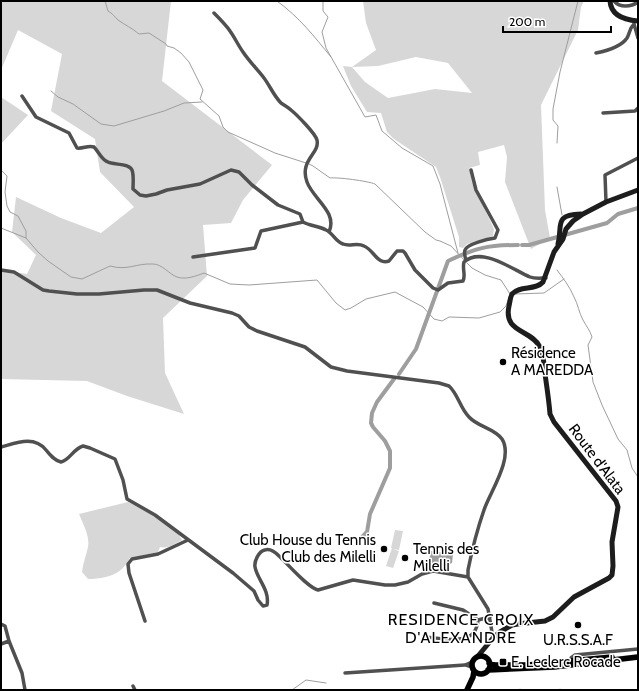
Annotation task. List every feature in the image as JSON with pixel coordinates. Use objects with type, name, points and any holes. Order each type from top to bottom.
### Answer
[{"type":"main road","points":[[467,690],[478,656],[486,657],[490,663],[495,665],[528,665],[638,653]]},
{"type":"main road","points":[[473,669],[484,673],[488,670],[554,667],[638,657]]},
{"type":"main road","points":[[488,670],[490,663]]},
{"type":"street","points":[[610,1],[613,10],[617,15],[635,22]]},
{"type":"street","points":[[614,1],[617,4],[626,6],[638,2]]},
{"type":"street","points":[[214,13],[230,30],[243,52],[264,79],[274,95],[281,103],[292,110],[316,136],[317,143],[305,165],[304,173],[307,183],[318,201],[329,213],[332,227],[330,232]]},
{"type":"street","points":[[635,22],[638,38]]},
{"type":"street","points":[[596,53],[608,50],[620,44],[627,38],[630,27],[635,22]]},
{"type":"street","points":[[22,96],[36,117],[69,133],[77,148],[81,149],[92,146],[105,161],[112,164],[126,165],[130,167],[132,171],[133,189],[140,195],[146,196],[167,190],[200,184],[231,170],[239,172],[252,185],[278,205],[300,214],[302,222]]},
{"type":"street","points":[[603,113],[635,111],[638,108]]},
{"type":"street","points":[[606,202],[605,175],[638,158]]},
{"type":"street","points":[[193,257],[255,248],[261,231],[302,222],[330,232],[338,242],[343,244],[358,244],[371,250],[378,260],[382,262],[389,261],[397,251],[403,251],[406,253],[415,270],[433,288],[438,290],[451,281],[463,281],[465,276],[463,268],[465,261],[464,251],[466,248],[476,243],[495,238],[498,230],[476,190],[471,170]]},
{"type":"street","points":[[465,261],[477,257],[487,257],[517,269],[530,277],[546,278],[554,252],[564,239],[566,229],[573,221],[606,202],[638,190]]},
{"type":"street","points":[[558,247],[560,239],[559,225],[565,217],[583,214]]},
{"type":"street","points":[[559,225],[566,229]]},
{"type":"street","points":[[1,270],[14,272],[43,290],[49,291],[77,294],[99,294],[157,290],[190,304],[232,313],[257,331],[304,347],[331,367],[347,371],[446,384],[452,388],[468,416],[477,423],[499,435],[503,440],[505,447],[505,455],[500,475],[488,498],[483,513],[470,560],[468,577],[487,606],[493,638]]},
{"type":"street","name":"Route d'Alata","points":[[478,656],[493,638],[512,626],[545,621],[553,617],[574,597],[609,578],[613,571],[612,542],[618,507],[616,501],[554,422],[550,414],[544,358],[539,345],[528,335],[510,324],[508,318],[508,310],[512,295],[520,290],[540,286],[546,278]]},
{"type":"street","points":[[1,447],[32,441],[42,445],[52,457],[60,462],[65,461],[75,450],[83,446],[113,457],[119,468],[127,499],[155,515],[247,584],[254,591],[258,600],[263,606],[267,605],[268,601],[266,592],[255,567],[256,558],[259,553],[265,550],[270,550],[276,553],[313,589],[318,590],[348,580],[395,585],[408,582],[422,574],[433,571],[468,577]]},
{"type":"street","points":[[145,621],[129,574],[128,564],[132,560],[158,554],[188,540]]},
{"type":"street","points":[[434,603],[463,610],[478,620],[490,617]]},
{"type":"street","points":[[425,637],[454,641],[463,640],[473,633],[478,626],[478,620]]},
{"type":"street","points":[[1,624],[4,626],[22,673],[25,690]]},
{"type":"street","points":[[1,644],[9,641]]},
{"type":"street","points":[[570,661],[575,655],[638,649]]},
{"type":"street","points":[[484,650],[486,657]]},
{"type":"street","points":[[345,673],[473,669]]},
{"type":"shaded area","points":[[1,1],[171,1],[162,81],[272,165],[243,200],[231,223],[203,225],[207,276],[163,318],[165,373],[184,414],[127,396],[87,381],[1,379],[1,270],[27,274],[36,255],[12,232],[16,197],[61,218],[101,233],[134,207],[100,172],[95,139],[51,111],[62,54],[18,30],[1,70]]},
{"type":"shaded area","points":[[363,1],[584,1],[581,7],[578,30],[541,105],[545,210],[550,238],[531,249],[505,182],[507,157],[504,145],[478,152],[480,165],[469,168],[472,182],[494,229],[493,236],[467,244],[463,248],[459,247],[459,237],[436,167],[394,139],[387,132],[381,113],[367,112],[351,86],[343,66],[352,67],[376,50],[366,23]],"holes":[[[416,57],[448,63],[472,93],[435,89],[388,98],[365,82],[352,67],[378,66]]]},
{"type":"shaded area","points":[[1,97],[28,115],[1,144]]},
{"type":"shaded area","points":[[128,502],[150,513],[166,524],[179,535],[182,540],[169,547],[160,547],[158,552],[130,558],[122,569],[110,576],[88,579],[82,572],[88,547],[88,539],[79,514]]},
{"type":"shaded area","points":[[395,530],[403,531],[399,550],[393,549],[399,551],[393,568],[386,566],[392,548]]},
{"type":"shaded area","points":[[431,551],[453,554],[452,563],[448,565],[432,564],[429,560]]},
{"type":"waterway","points":[[105,1],[108,11],[118,20],[139,34],[149,33],[167,46],[174,48],[181,53],[189,62],[203,90],[200,99],[219,116],[223,127],[228,132],[275,153],[306,163]]},
{"type":"waterway","points":[[277,1],[299,20],[331,57]]},
{"type":"waterway","points":[[323,1],[323,11],[328,17],[322,32],[326,48],[365,117],[376,115],[382,131],[402,148],[433,166],[440,184],[458,253]]},
{"type":"waterway","points":[[557,143],[558,126],[553,120],[553,109],[560,72],[578,1]]},
{"type":"waterway","points":[[51,91],[58,97],[73,104],[101,124],[114,126],[164,111],[184,103],[202,102]]},
{"type":"waterway","points":[[309,164],[330,178],[375,184],[425,232],[436,240],[451,246],[465,261]]},
{"type":"waterway","points":[[1,170],[7,176],[5,192],[7,206],[10,212],[18,216],[26,231],[26,238],[48,261],[71,277],[82,279],[110,266],[122,268],[156,264],[180,278],[187,278],[204,273],[230,284],[249,285],[317,280],[336,303],[345,310],[366,299],[395,292],[423,307],[434,319],[442,321],[449,317],[479,318],[500,312],[506,306],[509,297]]},
{"type":"waterway","points":[[557,187],[562,215]]},
{"type":"waterway","points":[[522,245],[529,245],[607,223],[618,214],[638,208]]},
{"type":"waterway","points":[[1,228],[26,238]]},
{"type":"waterway","points":[[399,374],[416,349],[448,261],[482,248],[518,245]]},
{"type":"waterway","points":[[467,263],[472,268],[485,275],[501,280],[510,294]]},
{"type":"waterway","points":[[557,270],[577,303],[592,337],[588,345],[593,382],[618,439],[627,450],[632,468],[638,477]]},
{"type":"waterway","points":[[516,294],[544,293],[564,279]]},
{"type":"waterway","points":[[359,544],[360,539],[367,532],[370,514],[390,468],[390,451],[385,441],[371,423],[372,413],[377,402],[394,379]]},
{"type":"waterway","points":[[292,690],[306,680],[326,683]]},
{"type":"place","name":"Résidence A MAREDDA","points":[[503,362]]},
{"type":"place","name":"Club House du Tennis Club des Milelli","points":[[384,549]]},
{"type":"place","name":"Tennis des Milelli","points":[[405,558]]},
{"type":"place","name":"U.R.S.S.A.F","points":[[578,625]]},
{"type":"place","name":"E. Leclerc Rocade","points":[[503,662]]},
{"type":"district","name":"RESIDENCE CROIX D'ALEXANDRE","points":[[461,628]]}]
